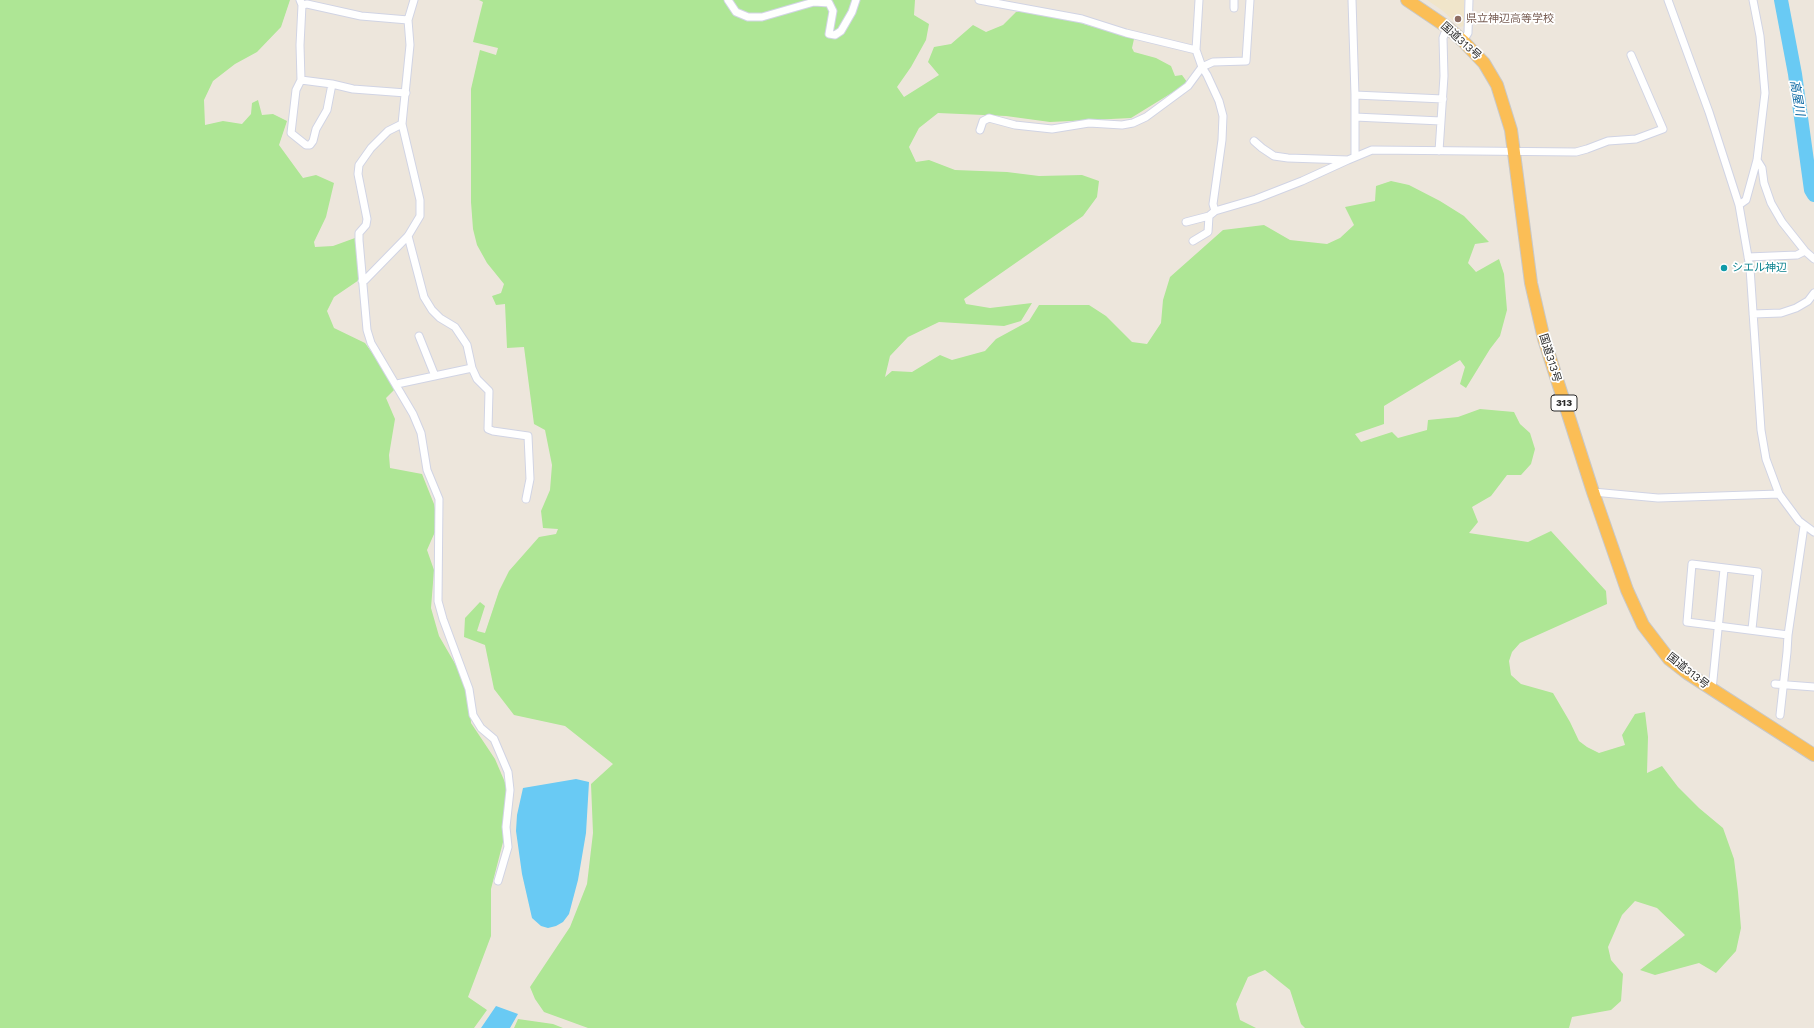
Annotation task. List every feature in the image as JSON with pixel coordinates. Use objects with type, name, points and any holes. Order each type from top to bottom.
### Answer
[{"type":"highway","name":"国道313号","points":[[1407,0],[1447,27],[1463,41],[1484,63],[1497,85],[1507,114],[1514,151],[1531,283],[1536,310],[1556,378],[1593,492],[1627,590],[1644,625],[1670,659],[1700,683],[1814,755]]},
{"type":"street","points":[[362,281],[365,280],[408,236],[418,221],[421,210],[402,124],[410,45],[408,20],[414,0]]},
{"type":"street","points":[[728,0],[736,12],[748,17],[762,17],[814,2],[829,3],[833,11],[830,34],[835,35],[842,31],[852,12],[856,0]]},
{"type":"street","points":[[979,0],[1082,19],[1126,33],[1196,50]]},
{"type":"street","points":[[1193,241],[1208,232],[1222,140],[1223,116],[1219,101],[1202,67],[1196,50],[1199,0]]},
{"type":"street","points":[[1234,0],[1234,8]]},
{"type":"street","points":[[980,130],[983,121],[988,118],[1015,125],[1052,129],[1083,124],[1122,125],[1133,123],[1146,117],[1188,86],[1202,67],[1213,62],[1246,61],[1250,0]]},
{"type":"street","points":[[1352,0],[1355,155]]},
{"type":"street","points":[[1463,41],[1468,33],[1469,0]]},
{"type":"street","points":[[1668,0],[1709,112],[1739,205],[1748,257],[1761,430],[1766,459],[1779,494],[1799,522],[1814,532]]},
{"type":"street","points":[[1739,205],[1746,200],[1757,160],[1765,93],[1760,36],[1753,0]]},
{"type":"street","points":[[332,84],[327,110],[316,129],[313,141],[310,145],[306,145],[291,133],[295,94],[301,80],[301,3],[361,16],[408,20]]},
{"type":"street","points":[[1439,151],[1444,76],[1443,38],[1447,27]]},
{"type":"street","points":[[1186,222],[1256,199],[1302,181],[1348,160],[1355,155],[1372,150],[1576,152],[1608,141],[1624,141],[1645,137],[1663,129],[1631,56]]},
{"type":"street","points":[[301,80],[332,84],[354,89],[406,93]]},
{"type":"street","points":[[1355,95],[1443,99]]},
{"type":"street","points":[[1355,117],[1441,121]]},
{"type":"street","points":[[402,124],[388,131],[371,148],[359,165],[358,174],[367,219],[366,225],[359,234],[367,330],[371,343],[397,384],[421,433],[427,470],[439,499],[438,601],[443,619],[469,689],[473,715],[481,728],[494,739],[508,772],[510,790],[506,827],[508,847],[498,881]]},
{"type":"street","points":[[1254,141],[1274,156],[1288,158],[1348,160]]},
{"type":"street","points":[[1757,160],[1762,168],[1764,183],[1771,203],[1782,222],[1814,260]]},
{"type":"street","points":[[408,236],[424,297],[432,310],[440,318],[455,327],[467,345],[472,368],[477,379],[489,391],[488,429],[528,436],[530,479],[526,499]]},
{"type":"street","points":[[1748,257],[1797,255],[1805,251]]},
{"type":"street","points":[[1753,314],[1781,313],[1796,308],[1808,301],[1814,292]]},
{"type":"street","points":[[419,336],[435,376]]},
{"type":"street","points":[[397,384],[472,368]]},
{"type":"street","points":[[1593,492],[1658,498],[1779,494]]},
{"type":"street","points":[[1780,715],[1779,684],[1788,652],[1788,635],[1804,526]]},
{"type":"street","points":[[1752,629],[1758,572],[1692,564],[1687,622],[1718,627],[1752,629],[1788,635]]},
{"type":"street","points":[[1712,690],[1724,568]]},
{"type":"street","points":[[1779,684],[1814,687]]},
{"type":"shaded area","name":"県立神辺高等学校","points":[[1427,0],[1464,0],[1464,26],[1460,27],[1443,11]]},
{"type":"green space","points":[[0,0],[290,0],[281,27],[257,52],[235,64],[213,81],[204,100],[205,125],[223,121],[242,124],[251,114],[252,103],[258,100],[262,115],[273,114],[287,121],[279,145],[303,178],[316,175],[334,183],[326,217],[314,242],[315,247],[333,246],[355,238],[359,280],[334,297],[327,311],[334,328],[365,343],[397,387],[386,398],[395,419],[389,455],[390,468],[422,474],[434,504],[438,525],[427,550],[434,570],[431,608],[439,636],[461,674],[469,697],[471,723],[495,759],[507,787],[503,842],[491,889],[491,936],[468,997],[487,1010],[474,1028],[0,1028]]},
{"type":"green space","points":[[479,0],[915,0],[914,15],[929,24],[926,40],[911,67],[897,87],[904,97],[939,75],[928,62],[934,47],[951,44],[973,25],[986,32],[1003,25],[1016,12],[1037,12],[1074,21],[1134,39],[1132,48],[1134,52],[1156,58],[1171,66],[1175,76],[1182,75],[1187,82],[1183,86],[1131,118],[1050,122],[1006,116],[938,113],[919,128],[909,147],[916,162],[929,160],[955,170],[1007,172],[1039,176],[1082,175],[1099,181],[1097,197],[1083,216],[964,299],[966,304],[990,308],[1032,303],[1021,321],[1004,326],[939,322],[908,337],[890,356],[885,377],[892,371],[912,372],[940,355],[952,360],[985,351],[996,339],[1029,321],[1039,305],[1089,305],[1106,316],[1132,342],[1147,344],[1161,323],[1163,300],[1170,277],[1223,230],[1264,225],[1290,240],[1327,244],[1340,238],[1354,225],[1345,207],[1375,201],[1376,186],[1391,181],[1409,185],[1440,201],[1464,216],[1489,242],[1475,244],[1468,263],[1476,272],[1499,259],[1504,274],[1507,310],[1500,336],[1490,349],[1466,388],[1460,384],[1465,367],[1460,360],[1384,406],[1384,424],[1355,434],[1361,442],[1392,432],[1398,438],[1427,430],[1428,420],[1458,417],[1480,409],[1514,412],[1520,424],[1530,433],[1535,449],[1531,464],[1521,475],[1507,475],[1491,496],[1472,507],[1478,522],[1469,533],[1528,542],[1551,531],[1606,591],[1607,604],[1520,643],[1512,652],[1509,661],[1511,675],[1521,684],[1553,693],[1579,741],[1599,753],[1625,745],[1622,735],[1635,714],[1645,712],[1648,737],[1647,773],[1662,766],[1678,787],[1699,808],[1723,828],[1734,859],[1738,892],[1741,928],[1736,951],[1716,973],[1699,963],[1655,975],[1640,970],[1685,935],[1657,908],[1635,901],[1622,915],[1608,947],[1611,960],[1623,974],[1621,1001],[1611,1010],[1572,1017],[1569,1028],[1305,1028],[1301,1024],[1290,990],[1265,970],[1248,977],[1236,1004],[1240,1020],[1256,1028],[588,1028],[544,1012],[535,999],[530,987],[570,927],[587,884],[593,833],[591,784],[613,764],[565,726],[514,715],[494,689],[485,645],[464,637],[465,618],[480,602],[485,606],[477,631],[485,633],[499,591],[509,571],[539,537],[556,534],[558,529],[543,528],[541,511],[550,490],[552,465],[545,430],[534,424],[524,347],[507,348],[505,304],[496,305],[492,296],[501,293],[504,284],[487,263],[477,245],[473,229],[471,202],[471,89],[480,50],[496,55],[498,48],[473,42],[483,2]]},
{"type":"green space","points":[[518,1019],[553,1024],[563,1028],[514,1028]]},
{"type":"water","points":[[576,779],[589,782],[586,833],[578,880],[569,914],[563,922],[548,928],[541,926],[532,918],[522,874],[516,831],[517,815],[523,788]]},
{"type":"water","points":[[496,1006],[518,1014],[510,1028],[481,1028]]},
{"type":"waterway","name":"高屋川","points":[[1781,0],[1795,74],[1811,190],[1814,195]]},
{"type":"place","name":"県立神辺高等学校","points":[[1458,19]]},
{"type":"place","name":"シエル神辺","points":[[1724,268]]}]
